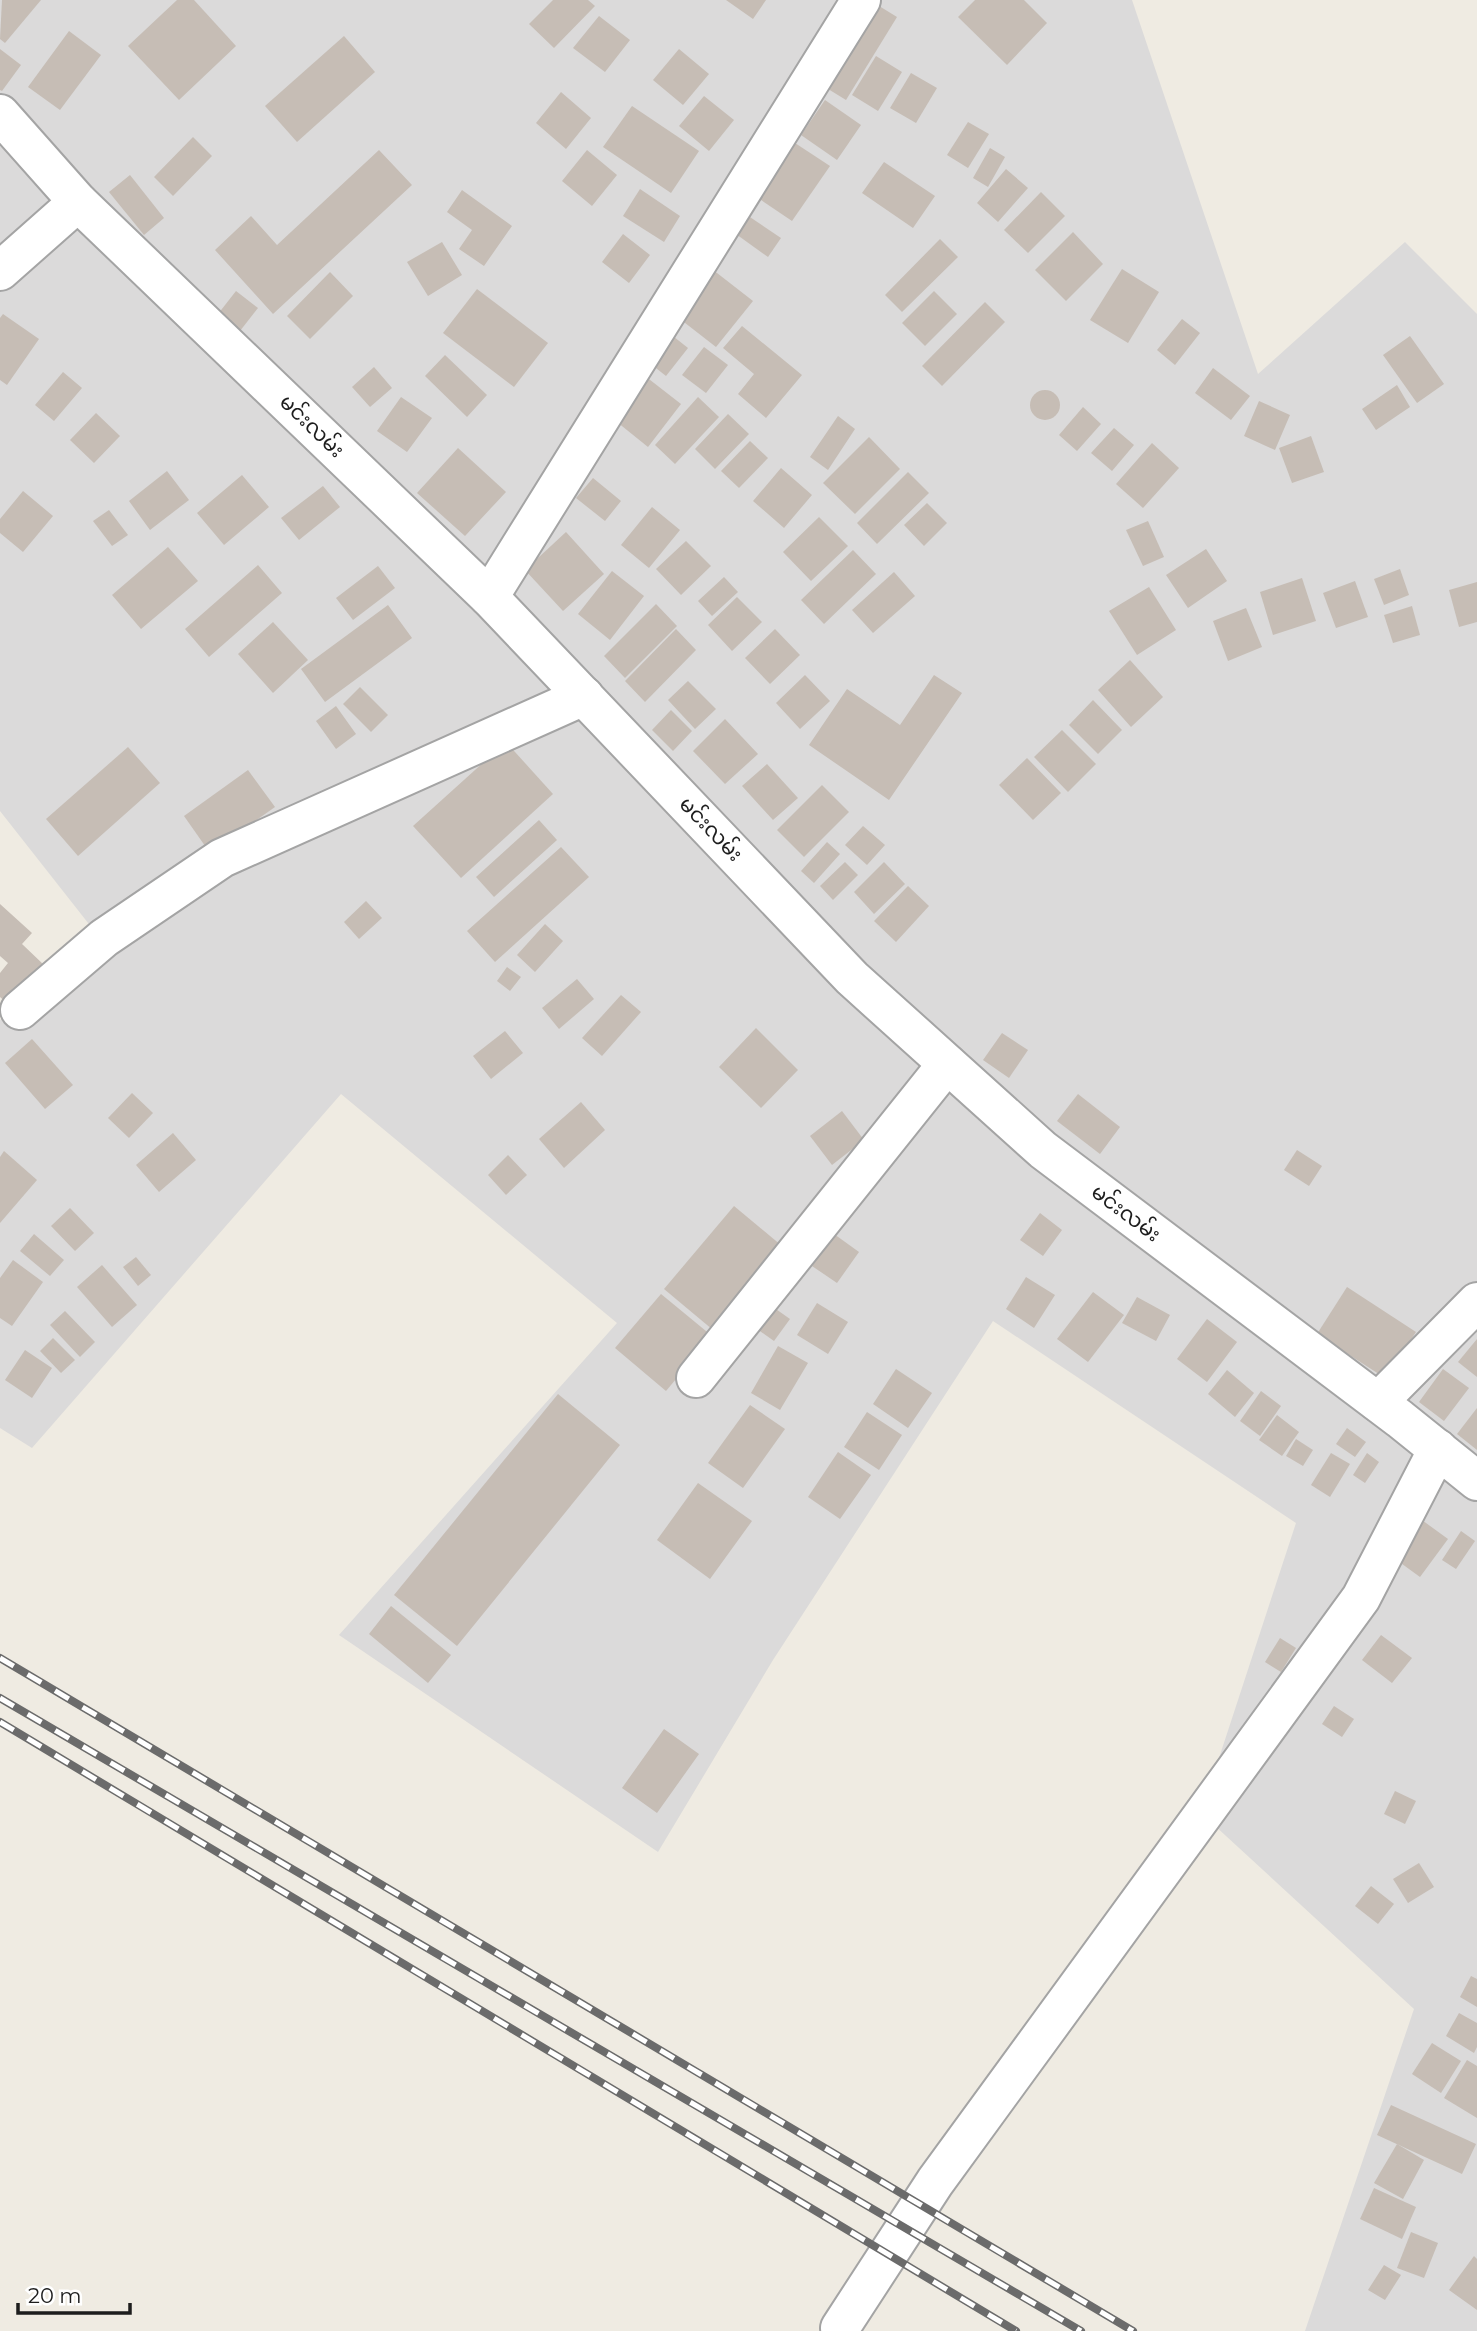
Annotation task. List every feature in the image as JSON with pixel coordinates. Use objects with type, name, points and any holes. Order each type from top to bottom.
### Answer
[{"type":"street","points":[[489,597],[861,0]]},
{"type":"street","name":"မင်းလမ်း","points":[[0,114],[78,202],[489,597],[852,978],[1043,1150],[1378,1402],[1477,1481]]},
{"type":"street","points":[[0,271],[78,202]]},
{"type":"street","points":[[20,1010],[104,938],[222,858],[584,696]]},
{"type":"street","points":[[696,1378],[947,1064]]},
{"type":"street","points":[[1378,1402],[1477,1302]]},
{"type":"street","points":[[840,2328],[935,2182],[1361,1598],[1438,1449]]},
{"type":"shaded area","points":[[0,0],[1132,0],[1258,374],[1405,242],[1477,314],[1477,2331],[1305,2331],[1414,2009],[1201,1813],[1296,1523],[993,1321],[773,1660],[658,1852],[339,1635],[617,1323],[341,1094],[32,1448],[0,1428],[0,1020],[92,928],[0,811]]},
{"type":"building","points":[[2,0],[41,0],[5,43],[0,39]]},
{"type":"building","points":[[177,0],[194,0],[236,46],[179,100],[128,46]]},
{"type":"building","points":[[553,0],[588,0],[595,6],[554,48],[529,24]]},
{"type":"building","points":[[726,0],[766,0],[753,19]]},
{"type":"building","points":[[975,0],[1024,0],[1047,23],[1007,65],[958,17]]},
{"type":"building","points":[[871,1],[897,17],[846,100],[820,84]]},
{"type":"building","points":[[599,16],[630,40],[605,72],[573,48]]},
{"type":"building","points":[[69,31],[101,55],[60,110],[28,87]]},
{"type":"building","points":[[344,36],[375,72],[297,142],[265,106]]},
{"type":"building","points":[[0,49],[21,65],[2,91],[0,90]]},
{"type":"building","points":[[679,49],[709,74],[683,105],[653,80]]},
{"type":"building","points":[[876,56],[902,72],[878,111],[852,95]]},
{"type":"building","points":[[911,73],[937,88],[916,123],[890,108]]},
{"type":"building","points":[[561,92],[591,118],[566,149],[536,123]]},
{"type":"building","points":[[704,96],[734,120],[709,151],[679,126]]},
{"type":"building","points":[[825,100],[861,125],[837,160],[801,135]]},
{"type":"building","points":[[632,106],[699,151],[671,193],[603,147]]},
{"type":"building","points":[[968,122],[989,134],[968,168],[947,155]]},
{"type":"building","points":[[193,137],[212,156],[173,196],[154,177]]},
{"type":"building","points":[[795,143],[830,166],[792,221],[758,198]]},
{"type":"building","points":[[990,148],[1005,157],[988,187],[973,178]]},
{"type":"building","points":[[379,150],[412,185],[273,314],[215,250],[251,216],[277,245]]},
{"type":"building","points":[[587,150],[617,175],[592,206],[562,181]]},
{"type":"building","points":[[884,162],[935,196],[913,228],[862,193]]},
{"type":"building","points":[[1006,169],[1028,188],[998,222],[977,203]]},
{"type":"building","points":[[130,175],[164,218],[144,235],[109,192]]},
{"type":"building","points":[[640,189],[680,216],[664,242],[623,216]]},
{"type":"building","points":[[462,190],[512,226],[484,266],[459,249],[472,230],[447,212]]},
{"type":"building","points":[[1041,192],[1065,216],[1028,253],[1004,230]]},
{"type":"building","points":[[741,211],[781,238],[768,257],[729,229]]},
{"type":"building","points":[[1073,232],[1103,264],[1066,301],[1035,270]]},
{"type":"building","points":[[623,234],[650,255],[629,283],[602,262]]},
{"type":"building","points":[[940,239],[958,257],[902,312],[885,295]]},
{"type":"building","points":[[442,242],[462,275],[428,296],[407,262]]},
{"type":"building","points":[[708,266],[753,301],[716,347],[671,312]]},
{"type":"building","points":[[1122,269],[1159,292],[1128,343],[1090,320]]},
{"type":"building","points":[[330,272],[353,296],[310,339],[287,316]]},
{"type":"building","points":[[477,289],[548,343],[514,387],[443,333]]},
{"type":"building","points":[[236,291],[258,308],[240,331],[218,314]]},
{"type":"building","points":[[934,291],[957,314],[925,346],[902,323]]},
{"type":"building","points":[[985,302],[1005,322],[942,386],[922,366]]},
{"type":"building","points":[[3,314],[39,339],[7,385],[0,380],[0,318]]},
{"type":"building","points":[[1182,319],[1200,333],[1175,365],[1157,350]]},
{"type":"building","points":[[742,326],[802,375],[766,418],[738,394],[754,374],[723,348]]},
{"type":"building","points":[[664,329],[688,348],[666,376],[642,357]]},
{"type":"building","points":[[1410,336],[1444,384],[1417,403],[1383,355]]},
{"type":"building","points":[[704,347],[728,365],[706,393],[682,375]]},
{"type":"building","points":[[445,355],[487,395],[467,417],[425,376]]},
{"type":"building","points":[[374,367],[392,388],[370,407],[352,387]]},
{"type":"building","points":[[1213,368],[1250,396],[1231,420],[1195,393]]},
{"type":"building","points":[[63,372],[82,388],[54,421],[35,405]]},
{"type":"building","points":[[645,376],[681,404],[648,447],[612,418]]},
{"type":"building","points":[[1397,385],[1410,407],[1376,430],[1362,409]]},
{"type":"building","points":[[1045,390],[1056,394],[1060,405],[1056,416],[1045,420],[1034,416],[1030,405],[1034,394]]},
{"type":"building","points":[[401,397],[432,418],[407,452],[377,431]]},
{"type":"building","points":[[698,397],[719,417],[675,464],[655,445]]},
{"type":"building","points":[[1259,401],[1290,415],[1275,450],[1244,436]]},
{"type":"building","points":[[1083,407],[1101,424],[1077,451],[1059,435]]},
{"type":"building","points":[[96,413],[120,436],[94,463],[70,440]]},
{"type":"building","points":[[728,414],[749,434],[715,469],[695,449]]},
{"type":"building","points":[[838,416],[855,429],[828,470],[810,457]]},
{"type":"building","points":[[1114,428],[1134,445],[1112,471],[1091,453]]},
{"type":"building","points":[[1311,436],[1324,472],[1292,483],[1279,448]]},
{"type":"building","points":[[869,437],[900,469],[855,514],[823,483]]},
{"type":"building","points":[[750,441],[768,458],[739,488],[721,471]]},
{"type":"building","points":[[1152,443],[1179,468],[1143,508],[1116,484]]},
{"type":"building","points":[[458,448],[506,492],[465,536],[417,493]]},
{"type":"building","points":[[781,468],[812,495],[784,528],[753,501]]},
{"type":"building","points":[[167,471],[189,500],[150,530],[129,501]]},
{"type":"building","points":[[908,472],[929,493],[877,544],[857,523]]},
{"type":"building","points":[[242,475],[269,507],[224,545],[197,513]]},
{"type":"building","points":[[593,478],[621,501],[605,521],[576,498]]},
{"type":"building","points":[[323,486],[340,507],[299,540],[281,518]]},
{"type":"building","points":[[23,491],[53,516],[23,552],[0,533],[0,519]]},
{"type":"building","points":[[927,503],[947,523],[924,546],[904,525]]},
{"type":"building","points":[[652,507],[680,530],[649,568],[621,545]]},
{"type":"building","points":[[109,510],[128,535],[112,546],[93,521]]},
{"type":"building","points":[[819,517],[848,546],[811,581],[783,552]]},
{"type":"building","points":[[1148,521],[1164,557],[1143,566],[1126,530]]},
{"type":"building","points":[[566,532],[604,574],[563,611],[525,570]]},
{"type":"building","points":[[686,541],[711,566],[681,595],[656,569]]},
{"type":"building","points":[[168,547],[198,581],[141,629],[112,595]]},
{"type":"building","points":[[1206,549],[1227,581],[1188,608],[1166,575]]},
{"type":"building","points":[[853,550],[876,574],[824,624],[801,600]]},
{"type":"building","points":[[258,565],[282,593],[209,657],[185,629]]},
{"type":"building","points":[[378,566],[395,588],[353,620],[336,598]]},
{"type":"building","points":[[1400,569],[1409,595],[1384,605],[1374,579]]},
{"type":"building","points":[[612,571],[644,596],[610,640],[578,614]]},
{"type":"building","points":[[894,572],[915,596],[873,633],[852,610]]},
{"type":"building","points":[[724,577],[738,592],[712,616],[698,601]]},
{"type":"building","points":[[1302,578],[1316,621],[1273,635],[1260,592]]},
{"type":"building","points":[[1355,581],[1368,617],[1336,628],[1323,593]]},
{"type":"building","points":[[1477,582],[1477,622],[1459,627],[1449,590]]},
{"type":"building","points":[[1149,587],[1176,630],[1137,655],[1109,611]]},
{"type":"building","points":[[737,597],[762,622],[732,651],[708,625]]},
{"type":"building","points":[[656,604],[677,626],[625,678],[604,656]]},
{"type":"building","points":[[388,605],[412,638],[325,702],[301,669]]},
{"type":"building","points":[[1412,606],[1420,635],[1393,643],[1384,615]]},
{"type":"building","points":[[1246,608],[1262,647],[1228,661],[1213,621]]},
{"type":"building","points":[[273,622],[308,660],[273,693],[238,654]]},
{"type":"building","points":[[676,629],[696,650],[645,702],[625,681]]},
{"type":"building","points":[[775,629],[800,655],[770,684],[745,658]]},
{"type":"building","points":[[1130,660],[1163,697],[1131,727],[1098,690]]},
{"type":"building","points":[[805,675],[830,701],[800,729],[776,703]]},
{"type":"building","points":[[934,675],[962,693],[889,800],[809,745],[847,689],[900,725]]},
{"type":"building","points":[[688,681],[716,709],[695,729],[668,700]]},
{"type":"building","points":[[360,687],[388,715],[371,732],[343,704]]},
{"type":"building","points":[[1093,700],[1122,730],[1098,754],[1069,725]]},
{"type":"building","points":[[336,706],[356,734],[336,749],[316,721]]},
{"type":"building","points":[[671,710],[692,731],[673,751],[652,730]]},
{"type":"building","points":[[725,719],[758,754],[725,784],[693,751]]},
{"type":"building","points":[[1062,730],[1096,764],[1068,792],[1034,757]]},
{"type":"building","points":[[506,742],[553,794],[461,878],[413,826]]},
{"type":"building","points":[[128,747],[160,783],[78,856],[46,819]]},
{"type":"building","points":[[1027,758],[1061,793],[1033,820],[999,785]]},
{"type":"building","points":[[767,764],[798,798],[773,820],[742,786]]},
{"type":"building","points":[[248,770],[275,807],[210,853],[184,816]]},
{"type":"building","points":[[822,785],[849,812],[804,857],[777,830]]},
{"type":"building","points":[[539,820],[557,840],[494,897],[476,877]]},
{"type":"building","points":[[863,826],[885,845],[867,865],[845,845]]},
{"type":"building","points":[[827,842],[840,854],[814,883],[801,871]]},
{"type":"building","points":[[561,847],[589,877],[495,962],[467,931]]},
{"type":"building","points":[[845,862],[858,875],[833,900],[820,886]]},
{"type":"building","points":[[884,862],[905,884],[874,914],[854,892]]},
{"type":"building","points":[[908,886],[929,906],[896,942],[874,921]]},
{"type":"building","points":[[366,901],[382,918],[359,939],[344,922]]},
{"type":"building","points":[[0,904],[32,933],[22,944],[44,965],[8,1004],[0,997],[0,973],[8,963],[0,956]]},
{"type":"building","points":[[545,924],[563,941],[535,972],[517,955]]},
{"type":"building","points":[[507,967],[521,977],[510,991],[497,981]]},
{"type":"building","points":[[577,979],[594,999],[559,1029],[542,1008]]},
{"type":"building","points":[[621,995],[641,1012],[602,1056],[582,1038]]},
{"type":"building","points":[[756,1028],[798,1070],[761,1108],[719,1067]]},
{"type":"building","points":[[505,1031],[523,1053],[491,1079],[473,1056]]},
{"type":"building","points":[[1002,1033],[1028,1050],[1009,1078],[983,1060]]},
{"type":"building","points":[[32,1039],[73,1085],[45,1109],[5,1063]]},
{"type":"building","points":[[132,1093],[153,1113],[129,1138],[108,1118]]},
{"type":"building","points":[[1078,1094],[1120,1127],[1100,1154],[1057,1121]]},
{"type":"building","points":[[581,1102],[605,1130],[564,1168],[539,1139]]},
{"type":"building","points":[[842,1111],[864,1140],[832,1165],[810,1136]]},
{"type":"building","points":[[173,1133],[196,1160],[159,1192],[136,1165]]},
{"type":"building","points":[[1297,1150],[1322,1166],[1309,1186],[1284,1170]]},
{"type":"building","points":[[4,1151],[37,1180],[0,1223],[0,1157]]},
{"type":"building","points":[[508,1155],[527,1175],[506,1195],[488,1175]]},
{"type":"building","points":[[734,1206],[788,1251],[719,1335],[664,1289]]},
{"type":"building","points":[[70,1208],[94,1233],[75,1251],[51,1226]]},
{"type":"building","points":[[1040,1213],[1062,1230],[1043,1256],[1020,1240]]},
{"type":"building","points":[[34,1234],[64,1260],[50,1276],[20,1251]]},
{"type":"building","points":[[834,1234],[859,1252],[837,1283],[812,1266]]},
{"type":"building","points":[[136,1257],[151,1275],[138,1286],[123,1267]]},
{"type":"building","points":[[13,1260],[43,1282],[12,1326],[0,1318],[0,1278]]},
{"type":"building","points":[[102,1265],[137,1305],[112,1327],[77,1287]]},
{"type":"building","points":[[1026,1277],[1055,1295],[1034,1328],[1006,1309]]},
{"type":"building","points":[[1347,1287],[1416,1332],[1385,1378],[1317,1334]]},
{"type":"building","points":[[1093,1292],[1124,1315],[1088,1362],[1057,1339]]},
{"type":"building","points":[[661,1294],[712,1336],[666,1391],[615,1348]]},
{"type":"building","points":[[1137,1297],[1170,1315],[1156,1341],[1122,1323]]},
{"type":"building","points":[[817,1303],[848,1322],[828,1354],[797,1335]]},
{"type":"building","points":[[773,1307],[790,1319],[774,1341],[757,1329]]},
{"type":"building","points":[[65,1311],[95,1342],[80,1357],[50,1325]]},
{"type":"building","points":[[1207,1319],[1237,1342],[1207,1382],[1177,1359]]},
{"type":"building","points":[[53,1338],[75,1360],[61,1373],[40,1351]]},
{"type":"building","points":[[1477,1339],[1477,1377],[1458,1362]]},
{"type":"building","points":[[778,1346],[808,1363],[780,1410],[751,1393]]},
{"type":"building","points":[[25,1350],[52,1368],[32,1398],[5,1380]]},
{"type":"building","points":[[896,1369],[932,1393],[908,1428],[873,1404]]},
{"type":"building","points":[[1443,1369],[1469,1388],[1444,1421],[1419,1402]]},
{"type":"building","points":[[1227,1370],[1254,1393],[1235,1417],[1208,1394]]},
{"type":"building","points":[[1261,1391],[1281,1406],[1260,1436],[1240,1421]]},
{"type":"building","points":[[558,1394],[620,1445],[457,1646],[394,1595]]},
{"type":"building","points":[[750,1405],[785,1429],[743,1488],[708,1463]]},
{"type":"building","points":[[1477,1408],[1477,1450],[1457,1434]]},
{"type":"building","points":[[867,1412],[902,1435],[879,1470],[844,1447]]},
{"type":"building","points":[[1277,1415],[1299,1432],[1282,1456],[1259,1440]]},
{"type":"building","points":[[1347,1428],[1366,1442],[1355,1457],[1336,1444]]},
{"type":"building","points":[[1296,1439],[1313,1450],[1303,1466],[1286,1456]]},
{"type":"building","points":[[838,1452],[871,1475],[840,1519],[808,1497]]},
{"type":"building","points":[[1331,1453],[1350,1464],[1330,1497],[1311,1485]]},
{"type":"building","points":[[1367,1453],[1379,1462],[1365,1483],[1353,1475]]},
{"type":"building","points":[[698,1483],[752,1521],[710,1579],[657,1540]]},
{"type":"building","points":[[1415,1515],[1448,1539],[1420,1577],[1387,1553]]},
{"type":"building","points":[[1461,1531],[1475,1541],[1456,1569],[1442,1560]]},
{"type":"building","points":[[391,1606],[451,1655],[428,1683],[369,1634]]},
{"type":"building","points":[[1381,1635],[1412,1658],[1392,1683],[1362,1660]]},
{"type":"building","points":[[1280,1638],[1296,1648],[1281,1672],[1265,1662]]},
{"type":"building","points":[[1334,1706],[1354,1719],[1342,1737],[1322,1724]]},
{"type":"building","points":[[664,1729],[699,1754],[657,1813],[622,1788]]},
{"type":"building","points":[[1395,1791],[1416,1801],[1405,1824],[1384,1814]]},
{"type":"building","points":[[1419,1863],[1434,1887],[1408,1903],[1393,1879]]},
{"type":"building","points":[[1371,1886],[1394,1904],[1378,1924],[1355,1906]]},
{"type":"building","points":[[1471,1976],[1477,1979],[1477,2007],[1460,1997]]},
{"type":"building","points":[[1459,2013],[1477,2023],[1477,2047],[1474,2053],[1446,2036]]},
{"type":"building","points":[[1432,2043],[1461,2061],[1441,2093],[1412,2074]]},
{"type":"building","points":[[1467,2060],[1477,2066],[1477,2118],[1444,2098]]},
{"type":"building","points":[[1391,2105],[1476,2144],[1462,2174],[1377,2135]]},
{"type":"building","points":[[1397,2144],[1424,2160],[1403,2199],[1374,2183]]},
{"type":"building","points":[[1374,2188],[1416,2207],[1402,2239],[1360,2219]]},
{"type":"building","points":[[1411,2232],[1438,2243],[1424,2278],[1397,2268]]},
{"type":"building","points":[[1474,2256],[1477,2259],[1477,2310],[1449,2290]]},
{"type":"building","points":[[1384,2265],[1401,2275],[1385,2300],[1368,2290]]},
{"type":"railway","points":[[0,1658],[1133,2331]]},
{"type":"railway","points":[[0,1698],[1081,2331]]},
{"type":"railway","points":[[0,1722],[1016,2331]]}]
